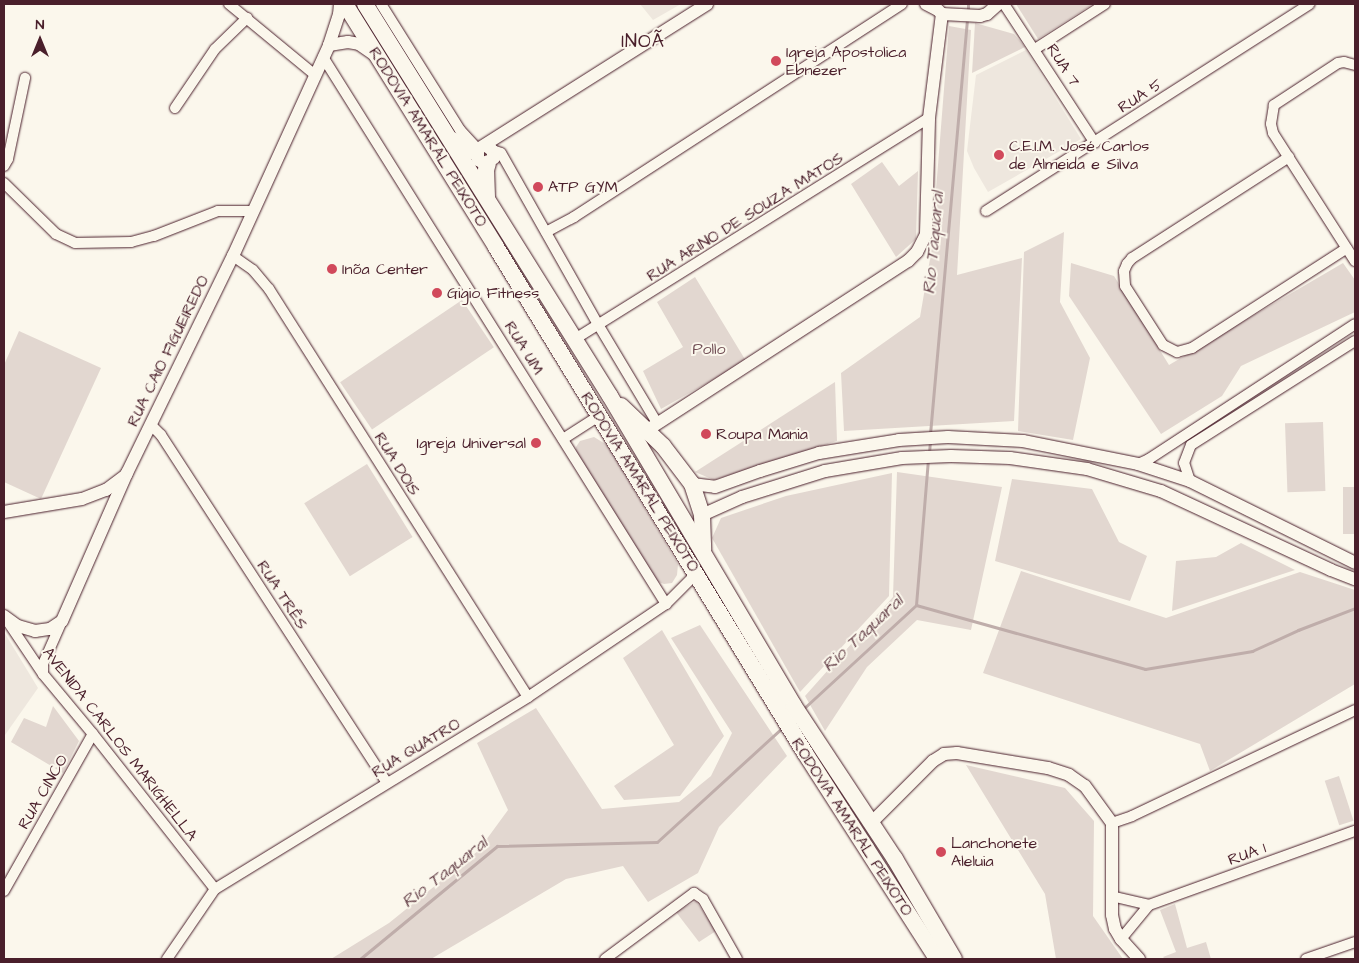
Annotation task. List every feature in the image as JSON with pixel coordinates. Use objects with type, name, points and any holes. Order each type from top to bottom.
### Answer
[{"type":"highway","name":"RODOVIA AMARAL PEIXOTO","points":[[344,4],[696,574],[788,710]]},
{"type":"highway","name":"RODOVIA AMARAL PEIXOTO","points":[[365,4],[610,396],[703,552],[788,710],[937,959]]},
{"type":"highway","points":[[448,136],[459,145],[485,154],[488,200]]},
{"type":"highway","points":[[610,396],[653,426],[692,484],[702,515],[703,552]]},
{"type":"highway","name":"RODOVIA AMARAL PEIXOTO","points":[[811,749],[871,823],[954,959]]},
{"type":"street","points":[[229,4],[315,75]]},
{"type":"street","name":"RUA CAIO FIGUEIREDO","points":[[43,674],[43,664],[116,503],[127,473],[233,256],[329,45],[339,16],[340,4]]},
{"type":"street","points":[[381,4],[460,130],[485,154],[501,153],[653,426],[908,261],[917,252],[926,234],[929,118],[946,14]]},
{"type":"street","points":[[485,154],[504,140],[510,130],[707,4]]},
{"type":"street","points":[[546,232],[574,217],[902,4]]},
{"type":"street","points":[[926,4],[946,14],[980,16],[987,14],[998,4]]},
{"type":"street","name":"RUA 7","points":[[1004,4],[1095,143]]},
{"type":"street","points":[[1034,48],[1105,4]]},
{"type":"street","name":"RUA 5","points":[[986,211],[1310,4]]},
{"type":"street","points":[[175,108],[215,49],[247,18]]},
{"type":"street","points":[[329,45],[348,42],[359,44],[378,57]]},
{"type":"street","name":"RUA UM","points":[[323,57],[666,604]]},
{"type":"street","points":[[1355,65],[1344,62],[1338,63],[1274,105],[1271,124],[1273,133],[1355,260]]},
{"type":"street","points":[[4,166],[8,159],[24,78]]},
{"type":"street","name":"RUA ARINO DE SOUZA MATOS","points":[[575,339],[599,326],[929,118]]},
{"type":"street","points":[[1289,157],[1132,258],[1127,264],[1124,271],[1126,286],[1163,345],[1177,352],[1192,348],[1347,248]]},
{"type":"street","points":[[4,183],[56,234],[75,243],[131,242],[154,236],[218,211],[253,211]]},
{"type":"street","name":"RUA DOIS","points":[[233,256],[253,270],[268,289],[528,697]]},
{"type":"street","points":[[1138,464],[1149,459],[1355,324]]},
{"type":"street","points":[[1190,481],[1184,463],[1191,445],[1355,341]]},
{"type":"street","points":[[563,439],[599,416]]},
{"type":"street","name":"RUA TRÊS","points":[[151,425],[161,435],[387,783]]},
{"type":"street","points":[[692,484],[715,487],[819,453],[899,440],[948,437],[1023,441],[1138,464],[1190,481],[1355,563]]},
{"type":"street","points":[[1087,469],[1090,454]]},
{"type":"street","points":[[702,515],[722,504],[824,471],[902,458],[951,456],[1010,458],[1087,469],[1161,491],[1355,579]]},
{"type":"street","points":[[4,512],[69,502],[106,490],[127,473]]},
{"type":"street","points":[[715,487],[722,504]]},
{"type":"street","points":[[106,490],[114,495],[116,503]]},
{"type":"street","points":[[1240,528],[1251,512]]},
{"type":"street","name":"RUA QUATRO","points":[[167,959],[215,889],[528,697],[666,604],[696,574]]},
{"type":"street","points":[[4,617],[22,628],[36,632],[50,629],[62,621]]},
{"type":"street","name":"AVENIDA CARLOS MARIGHELLA","points":[[4,617],[43,674],[93,734],[215,889]]},
{"type":"street","points":[[1112,823],[1132,816],[1355,710]]},
{"type":"street","name":"RUA CINCO","points":[[4,891],[93,734]]},
{"type":"street","points":[[871,823],[933,761],[944,754],[957,754],[1048,768],[1069,775],[1085,786],[1112,823],[1112,915],[1115,929],[1121,939],[1139,959]]},
{"type":"street","name":"RUA 1","points":[[1149,905],[1355,831]]},
{"type":"street","points":[[604,959],[616,956],[694,893],[703,898],[737,959]]},
{"type":"street","points":[[1111,896],[1149,905],[1121,939]]},
{"type":"street","points":[[1306,959],[1355,942]]},
{"type":"shaded area","points":[[640,4],[681,4],[653,20]]},
{"type":"shaded area","points":[[1026,50],[1081,139],[988,192],[974,168],[967,151],[976,75]]},
{"type":"shaded area","points":[[4,632],[38,688],[5,735],[4,733]]},
{"type":"green space","points":[[1016,4],[1093,4],[1038,39]]},
{"type":"green space","points":[[975,23],[1014,34],[1025,47],[972,73]]},
{"type":"green space","points":[[949,26],[971,30],[957,275],[1022,258],[1014,421],[844,431],[841,373],[920,317],[931,253]]},
{"type":"green space","points":[[882,162],[899,186],[918,171],[916,239],[896,257],[851,184]]},
{"type":"green space","points":[[1064,232],[1060,302],[1090,358],[1073,440],[1018,431],[1024,252]]},
{"type":"green space","points":[[1071,263],[1114,276],[1169,365],[1343,263],[1355,280],[1355,312],[1241,366],[1222,396],[1161,434],[1069,296]]},
{"type":"green space","name":"Pollo","points":[[695,277],[746,361],[661,409],[643,371],[683,347],[657,302]]},
{"type":"green space","points":[[462,300],[494,347],[372,429],[340,382]]},
{"type":"green space","points":[[19,331],[101,368],[41,499],[4,482],[4,365]]},
{"type":"green space","points":[[835,382],[837,441],[714,480],[695,472]]},
{"type":"green space","points":[[1323,422],[1325,491],[1287,492],[1285,423]]},
{"type":"green space","points":[[594,437],[607,445],[678,564],[677,575],[672,583],[664,584],[653,580],[575,457],[576,447],[580,441]]},
{"type":"green space","points":[[367,464],[413,537],[350,576],[304,503]]},
{"type":"green space","points":[[897,472],[1002,487],[971,630],[917,620],[867,667],[825,731],[805,696],[893,597]]},
{"type":"green space","points":[[892,473],[889,596],[800,692],[712,538],[721,518],[786,496]]},
{"type":"green space","points":[[1012,479],[1092,489],[1119,542],[1147,556],[1130,601],[995,561]]},
{"type":"green space","points":[[1343,487],[1355,487],[1355,534],[1343,534]]},
{"type":"green space","points":[[1241,543],[1295,570],[1172,611],[1176,561],[1216,557]]},
{"type":"green space","points":[[1021,571],[1166,618],[1300,572],[1355,590],[1355,684],[1210,771],[1200,744],[983,673]]},
{"type":"green space","points":[[700,625],[787,756],[719,827],[698,873],[648,902],[623,866],[566,879],[431,959],[331,959],[389,923],[478,851],[508,810],[477,743],[536,708],[602,809],[679,802],[711,776],[732,733],[671,638]]},
{"type":"green space","points":[[662,630],[724,736],[680,796],[624,800],[614,786],[674,745],[623,658]]},
{"type":"green space","points":[[53,706],[79,741],[63,773],[11,742],[24,718],[46,727]]},
{"type":"green space","points":[[966,765],[1065,788],[1094,821],[1093,916],[1123,959],[1056,959],[1045,894]]},
{"type":"green space","points":[[1339,776],[1354,821],[1339,825],[1325,781]]},
{"type":"green space","points":[[696,901],[716,931],[699,942],[676,912]]},
{"type":"green space","points":[[1175,904],[1187,948],[1206,942],[1211,959],[1165,959],[1163,957],[1176,952],[1160,910]]},
{"type":"waterway","name":"Rio Taquaral","points":[[968,4],[968,13]]},
{"type":"waterway","name":"Rio Taquaral","points":[[930,434],[967,19]]},
{"type":"waterway","name":"Rio Taquaral","points":[[929,454],[930,440]]},
{"type":"waterway","name":"Rio Taquaral","points":[[803,709],[916,605],[928,460]]},
{"type":"waterway","points":[[916,605],[1145,669],[1252,651],[1298,630],[1355,608]]},
{"type":"waterway","name":"Rio Taquaral","points":[[360,959],[497,846],[657,842],[784,726]]},
{"type":"place","name":"Igreja Apostolica Ebnezer","points":[[776,61]]},
{"type":"place","name":"C.E.I.M. José Carlos de Almeida e Silva","points":[[999,155]]},
{"type":"place","name":"ATP GYM","points":[[538,187]]},
{"type":"place","name":"Inõa Center","points":[[332,269]]},
{"type":"place","name":"Gigio Fitness","points":[[437,293]]},
{"type":"place","name":"Roupa Mania","points":[[706,434]]},
{"type":"place","name":"Igreja Universal","points":[[536,443]]},
{"type":"place","name":"Lanchonete Aleluia","points":[[941,852]]},
{"type":"district","name":"INOÃ","points":[[643,42]]}]
